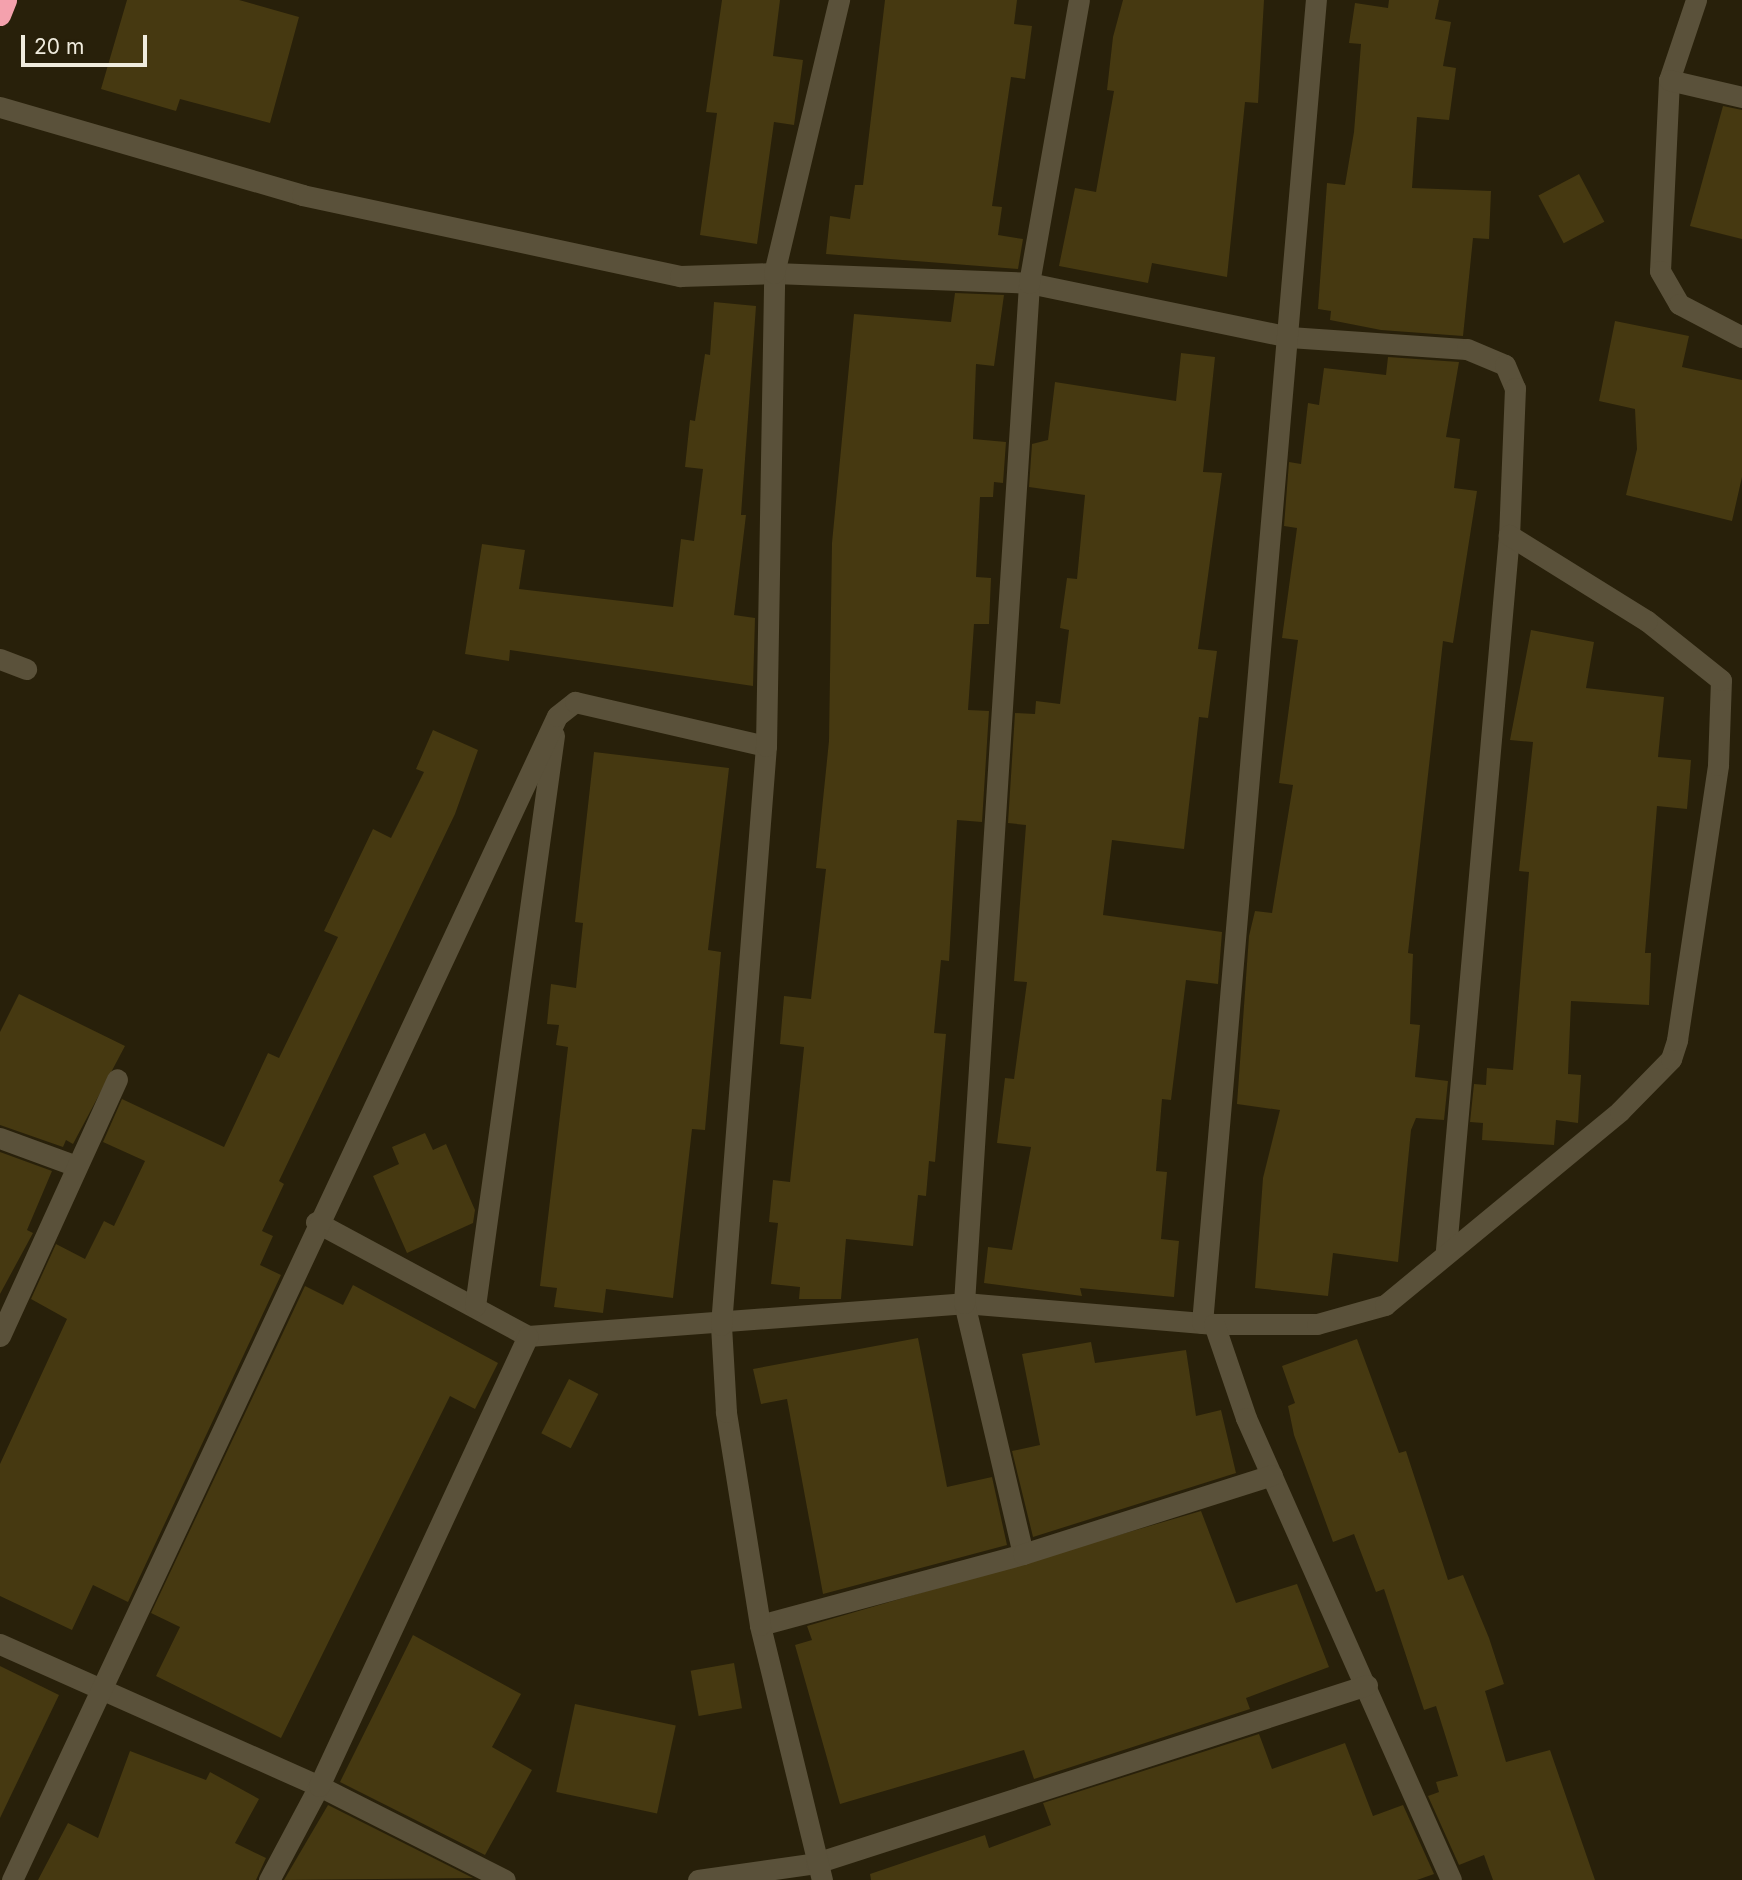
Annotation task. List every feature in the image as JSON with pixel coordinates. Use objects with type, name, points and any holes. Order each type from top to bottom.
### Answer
[{"type":"highway","points":[[0,15],[6,0]]},
{"type":"street","points":[[819,1872],[760,1625],[726,1412],[721,1325],[765,746],[774,273],[839,0]]},
{"type":"street","points":[[1023,1554],[964,1303],[1029,283],[1079,0]]},
{"type":"street","points":[[1317,0],[1208,1324],[1451,1880]]},
{"type":"street","points":[[1696,0],[1669,80],[1660,271],[1679,304],[1742,337]]},
{"type":"street","points":[[1669,80],[1742,97]]},
{"type":"street","points":[[0,107],[302,195],[680,276],[774,273],[1029,283],[1289,337],[1467,349],[1505,365],[1516,388],[1509,535],[1446,1250]]},
{"type":"street","points":[[316,1222],[528,1336],[721,1325],[964,1303],[1208,1324],[1354,1317],[1405,1293],[1446,1250],[1620,1111],[1671,1059],[1718,765],[1722,692],[1714,669],[1509,535]]},
{"type":"street","points":[[0,659],[26,669]]},
{"type":"street","points":[[12,1880],[316,1222],[557,716],[575,702],[765,746]]},
{"type":"street","points":[[475,1306],[557,716]]},
{"type":"street","points":[[0,1336],[117,1079]]},
{"type":"street","points":[[0,1138],[76,1166]]},
{"type":"street","points":[[269,1880],[319,1786],[528,1336]]},
{"type":"street","points":[[760,1625],[1023,1554],[1272,1475]]},
{"type":"street","points":[[0,1644],[101,1684],[319,1786],[505,1880]]},
{"type":"street","points":[[698,1880],[819,1872],[1367,1685]]},
{"type":"building","points":[[127,0],[239,0],[299,17],[270,123],[180,99],[176,111],[101,89]]},
{"type":"building","points":[[722,0],[780,0],[773,56],[803,60],[794,125],[774,122],[757,244],[700,235],[717,113],[706,112]]},
{"type":"building","points":[[885,0],[1017,0],[1014,24],[1032,26],[1025,79],[1011,77],[992,206],[1002,207],[998,235],[1023,239],[1018,269],[826,254],[830,216],[850,219],[855,185],[863,185]]},
{"type":"building","points":[[1123,0],[1264,0],[1258,103],[1245,102],[1227,277],[1152,263],[1148,283],[1059,266],[1075,188],[1096,192],[1114,91],[1107,90],[1113,37]]},
{"type":"building","points":[[1389,0],[1439,0],[1435,19],[1451,22],[1443,66],[1456,68],[1449,120],[1417,117],[1412,188],[1491,191],[1489,239],[1473,238],[1463,336],[1381,330],[1330,320],[1331,311],[1318,309],[1327,183],[1345,185],[1354,132],[1361,44],[1349,43],[1355,3],[1388,8]]},
{"type":"building","points":[[1723,106],[1742,110],[1742,239],[1690,226]]},
{"type":"building","points":[[1579,174],[1604,222],[1564,243],[1538,196]]},
{"type":"building","points":[[955,293],[1004,295],[994,366],[976,364],[973,439],[1006,442],[1003,483],[994,482],[993,497],[980,497],[976,577],[991,578],[989,624],[974,624],[968,710],[989,711],[982,822],[957,820],[949,961],[941,960],[934,1033],[946,1034],[935,1162],[929,1161],[926,1196],[918,1195],[913,1246],[846,1239],[841,1299],[799,1299],[800,1287],[771,1284],[778,1223],[769,1222],[773,1180],[790,1182],[804,1047],[780,1044],[784,996],[811,999],[826,869],[816,868],[829,741],[832,543],[854,314],[951,322]]},
{"type":"building","points":[[714,302],[756,306],[741,515],[746,515],[734,615],[755,618],[753,686],[510,650],[509,661],[465,654],[482,544],[525,550],[519,589],[673,607],[681,539],[694,541],[703,469],[685,467],[690,420],[695,421],[705,354],[710,355]]},
{"type":"building","points":[[1615,321],[1689,336],[1682,367],[1742,380],[1742,477],[1732,521],[1626,495],[1637,449],[1635,409],[1599,401]]},
{"type":"building","points":[[1181,353],[1215,357],[1203,472],[1222,473],[1198,649],[1217,651],[1208,718],[1199,717],[1184,849],[1112,840],[1103,915],[1222,932],[1218,984],[1186,980],[1171,1100],[1162,1099],[1156,1171],[1167,1172],[1161,1239],[1179,1241],[1174,1297],[1080,1288],[1082,1296],[984,1283],[988,1247],[1012,1250],[1031,1147],[997,1143],[1005,1078],[1014,1079],[1027,982],[1014,981],[1026,825],[1008,823],[1015,713],[1035,714],[1036,701],[1060,704],[1069,630],[1060,628],[1067,578],[1077,579],[1085,495],[1029,487],[1032,444],[1048,440],[1055,382],[1176,401]]},
{"type":"building","points":[[1388,357],[1459,362],[1446,437],[1460,439],[1454,488],[1477,491],[1453,643],[1443,641],[1408,953],[1413,954],[1410,1024],[1420,1025],[1415,1077],[1448,1081],[1444,1120],[1416,1118],[1411,1130],[1398,1262],[1333,1253],[1328,1296],[1255,1288],[1263,1178],[1280,1110],[1237,1104],[1249,936],[1255,911],[1272,913],[1293,785],[1279,783],[1298,640],[1282,638],[1297,528],[1284,526],[1289,462],[1301,464],[1308,403],[1319,405],[1324,368],[1386,375]]},
{"type":"building","points":[[1531,630],[1594,642],[1586,688],[1664,697],[1658,757],[1691,760],[1687,809],[1657,806],[1645,953],[1651,953],[1649,1005],[1571,1001],[1568,1074],[1581,1075],[1578,1123],[1556,1120],[1554,1145],[1482,1140],[1483,1123],[1470,1122],[1474,1084],[1486,1085],[1487,1068],[1513,1070],[1529,872],[1519,871],[1533,742],[1510,740]]},
{"type":"building","points":[[433,730],[478,750],[455,814],[279,1181],[284,1184],[262,1231],[273,1236],[260,1265],[281,1275],[128,1602],[93,1585],[72,1630],[0,1596],[0,1464],[67,1319],[31,1299],[56,1244],[85,1259],[104,1221],[114,1226],[145,1161],[103,1142],[122,1099],[224,1147],[268,1053],[279,1058],[338,937],[324,931],[373,829],[391,838],[424,772],[416,769]]},
{"type":"building","points":[[594,752],[729,768],[708,950],[721,952],[705,1130],[692,1129],[673,1298],[606,1289],[603,1313],[554,1307],[557,1288],[540,1286],[568,1047],[556,1045],[559,1025],[547,1024],[551,984],[576,988],[583,923],[575,922]]},
{"type":"building","points":[[19,994],[125,1046],[73,1144],[66,1140],[63,1147],[0,1125],[0,1032]]},
{"type":"building","points":[[425,1133],[433,1150],[446,1144],[475,1210],[473,1223],[407,1253],[373,1176],[399,1164],[392,1147]]},
{"type":"building","points":[[0,1152],[52,1171],[27,1230],[33,1233],[0,1294]]},
{"type":"building","points":[[353,1285],[498,1363],[475,1409],[450,1396],[281,1738],[156,1676],[180,1627],[151,1613],[305,1286],[343,1305]]},
{"type":"building","points":[[918,1338],[947,1487],[992,1477],[1007,1545],[823,1594],[787,1399],[761,1404],[753,1369]]},
{"type":"building","points":[[1357,1339],[1399,1453],[1406,1451],[1448,1580],[1463,1575],[1489,1638],[1504,1684],[1485,1691],[1506,1762],[1550,1750],[1595,1880],[1493,1880],[1484,1855],[1459,1865],[1428,1796],[1439,1792],[1436,1782],[1458,1776],[1436,1706],[1424,1710],[1384,1589],[1376,1592],[1354,1534],[1333,1542],[1294,1435],[1288,1406],[1295,1403],[1282,1366]]},
{"type":"building","points":[[1091,1342],[1095,1363],[1186,1350],[1196,1416],[1221,1410],[1236,1473],[1033,1537],[1012,1451],[1040,1445],[1022,1354]]},
{"type":"building","points":[[569,1379],[598,1394],[571,1448],[541,1433]]},
{"type":"building","points":[[1201,1511],[1236,1603],[1297,1584],[1329,1667],[1246,1698],[1250,1709],[1034,1779],[1024,1750],[840,1804],[795,1645],[812,1640],[807,1626]]},
{"type":"building","points":[[413,1635],[521,1694],[492,1747],[532,1770],[485,1855],[340,1782]]},
{"type":"building","points":[[734,1663],[742,1708],[699,1716],[691,1671]]},
{"type":"building","points":[[0,1666],[59,1695],[0,1818]]},
{"type":"building","points":[[575,1704],[676,1725],[657,1813],[556,1792]]},
{"type":"building","points":[[1259,1734],[1272,1769],[1345,1743],[1373,1816],[1403,1805],[1434,1874],[1417,1880],[871,1880],[870,1874],[985,1835],[989,1848],[1051,1825],[1043,1803]]},
{"type":"building","points":[[130,1751],[206,1780],[210,1772],[259,1799],[235,1843],[266,1858],[256,1880],[38,1880],[68,1823],[98,1838]]},
{"type":"building","points":[[328,1805],[473,1878],[284,1880]]}]
